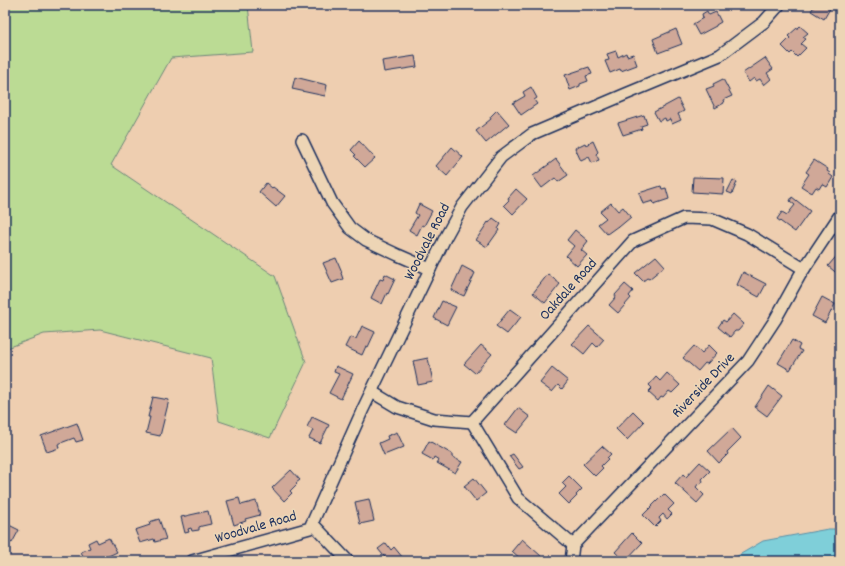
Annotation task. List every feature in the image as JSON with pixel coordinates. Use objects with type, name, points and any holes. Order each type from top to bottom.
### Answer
[{"type":"street","name":"Woodvale Road","points":[[192,561],[310,528],[445,238],[462,206],[501,157],[532,134],[720,55],[764,22],[779,5]]},
{"type":"street","points":[[302,140],[332,203],[350,228],[366,240],[398,256],[430,269]]},
{"type":"street","name":"Riverside Drive","points":[[573,545],[748,361],[775,320],[804,269],[840,216]]},
{"type":"street","name":"Oakdale Road","points":[[472,422],[632,241],[684,218],[712,219],[746,234],[804,269]]},
{"type":"street","points":[[372,392],[397,407],[434,419],[472,422],[518,498],[573,545],[571,561]]},
{"type":"street","points":[[312,522],[348,561]]},
{"type":"green space","points":[[5,5],[248,5],[253,52],[171,58],[111,165],[275,276],[306,362],[270,438],[219,421],[211,358],[100,330],[44,334],[5,349]]},
{"type":"water","points":[[828,529],[840,529],[840,561],[729,561],[763,541]]},
{"type":"building","points":[[815,5],[832,5],[824,19],[811,11]]},
{"type":"building","points":[[707,11],[709,15],[716,12],[721,22],[699,35],[693,24],[703,18],[702,14]]},
{"type":"building","points":[[800,26],[808,33],[803,37],[806,39],[801,44],[806,48],[797,57],[792,52],[790,54],[782,46],[790,38],[788,36]]},
{"type":"building","points":[[676,29],[682,44],[658,53],[653,39]]},
{"type":"building","points":[[616,51],[618,57],[626,53],[627,56],[633,54],[637,65],[621,71],[620,69],[610,73],[605,61],[609,60],[607,54]]},
{"type":"building","points":[[415,56],[417,67],[384,72],[382,61]]},
{"type":"building","points":[[765,58],[773,69],[767,73],[771,79],[764,85],[760,79],[756,81],[754,78],[749,82],[743,73]]},
{"type":"building","points":[[589,67],[592,74],[586,76],[588,81],[570,90],[565,75]]},
{"type":"building","points":[[295,77],[327,85],[325,96],[292,89]]},
{"type":"building","points":[[723,79],[732,96],[723,100],[724,103],[715,108],[706,89],[714,86],[713,84]]},
{"type":"building","points":[[531,87],[537,98],[534,100],[537,104],[521,115],[513,103],[525,96],[523,92]]},
{"type":"building","points":[[678,99],[684,111],[678,114],[681,120],[672,124],[670,119],[666,121],[665,118],[659,121],[654,112]]},
{"type":"building","points":[[497,110],[509,124],[486,143],[476,131],[491,119],[490,117]]},
{"type":"building","points":[[644,115],[647,124],[641,126],[642,129],[623,135],[618,123]]},
{"type":"building","points":[[359,141],[375,158],[365,167],[354,156],[356,155],[351,150]]},
{"type":"building","points":[[593,141],[598,152],[596,154],[599,160],[592,163],[589,157],[581,161],[575,148]]},
{"type":"building","points":[[452,147],[463,157],[447,176],[436,166]]},
{"type":"building","points":[[556,159],[568,175],[558,182],[555,178],[542,188],[533,176]]},
{"type":"building","points":[[814,160],[828,169],[827,171],[833,177],[827,187],[822,184],[819,189],[816,187],[812,193],[801,186],[809,174],[806,172]]},
{"type":"building","points":[[693,177],[724,178],[723,194],[692,192]]},
{"type":"building","points":[[733,180],[737,182],[732,194],[727,192]]},
{"type":"building","points":[[266,183],[285,196],[276,207],[259,192]]},
{"type":"building","points":[[661,186],[662,189],[666,188],[669,199],[654,204],[653,201],[643,204],[639,193]]},
{"type":"building","points":[[516,189],[527,199],[513,214],[504,205]]},
{"type":"building","points":[[792,197],[810,211],[795,232],[777,219],[782,212],[787,215],[795,205],[790,201]]},
{"type":"building","points":[[611,203],[618,211],[623,207],[631,217],[619,227],[618,226],[607,234],[598,224],[606,218],[600,212]]},
{"type":"building","points":[[419,204],[432,211],[417,235],[409,230],[418,215],[415,213]]},
{"type":"building","points":[[493,218],[501,224],[498,229],[499,230],[487,247],[476,240],[488,222],[489,223]]},
{"type":"building","points":[[575,230],[588,241],[581,250],[587,255],[577,266],[566,256],[574,246],[567,240]]},
{"type":"building","points":[[840,252],[840,276],[828,266]]},
{"type":"building","points":[[656,256],[665,266],[649,279],[647,278],[643,281],[635,273]]},
{"type":"building","points":[[336,258],[342,272],[343,279],[332,283],[323,263]]},
{"type":"building","points":[[462,266],[475,273],[464,296],[451,290]]},
{"type":"building","points":[[743,272],[766,284],[759,297],[737,285]]},
{"type":"building","points":[[385,274],[395,279],[382,304],[371,298],[380,279],[383,280]]},
{"type":"building","points":[[548,274],[560,284],[545,303],[533,293]]},
{"type":"building","points":[[625,284],[633,291],[629,296],[631,298],[618,313],[609,305],[616,297],[615,295]]},
{"type":"building","points":[[822,297],[835,304],[825,323],[812,316]]},
{"type":"building","points":[[442,301],[456,307],[447,325],[434,318]]},
{"type":"building","points":[[510,309],[521,317],[507,334],[496,326]]},
{"type":"building","points":[[733,314],[744,324],[730,337],[718,327],[723,320],[726,322]]},
{"type":"building","points":[[362,326],[375,332],[368,347],[366,346],[362,355],[345,347],[350,337],[356,339]]},
{"type":"building","points":[[589,326],[604,339],[597,347],[593,343],[584,354],[572,344]]},
{"type":"building","points":[[792,340],[800,345],[798,349],[802,351],[790,370],[778,363]]},
{"type":"building","points":[[481,345],[492,354],[475,373],[464,364]]},
{"type":"building","points":[[709,345],[717,353],[698,371],[683,358],[694,346],[702,353]]},
{"type":"building","points":[[428,358],[433,382],[418,385],[413,361]]},
{"type":"building","points":[[336,366],[353,374],[341,399],[329,393],[339,374],[334,372]]},
{"type":"building","points":[[552,368],[568,381],[562,389],[558,385],[552,392],[540,383]]},
{"type":"building","points":[[667,373],[680,385],[672,393],[669,391],[658,401],[648,392],[652,388],[649,385],[656,377],[660,381]]},
{"type":"building","points":[[769,386],[782,396],[767,416],[755,407]]},
{"type":"building","points":[[153,397],[169,400],[160,436],[146,433]]},
{"type":"building","points":[[518,408],[530,417],[517,433],[505,425]]},
{"type":"building","points":[[633,411],[644,422],[627,440],[616,429]]},
{"type":"building","points":[[312,417],[329,425],[320,443],[309,438],[313,430],[307,427]]},
{"type":"building","points":[[77,423],[83,440],[76,442],[74,438],[58,444],[59,448],[47,452],[41,436]]},
{"type":"building","points":[[732,428],[741,438],[727,452],[728,454],[719,463],[708,451]]},
{"type":"building","points":[[397,432],[404,447],[384,455],[379,443],[388,439],[387,436]]},
{"type":"building","points":[[429,441],[452,454],[452,457],[462,462],[455,473],[437,463],[439,460],[434,457],[433,460],[422,454]]},
{"type":"building","points":[[602,446],[611,454],[601,466],[603,468],[595,476],[583,464]]},
{"type":"building","points":[[513,454],[523,467],[519,469],[509,456]]},
{"type":"building","points":[[700,462],[710,471],[702,479],[703,481],[701,484],[699,483],[696,487],[704,495],[697,503],[675,483],[683,474],[686,477]]},
{"type":"building","points":[[291,470],[300,480],[290,491],[292,493],[284,501],[272,488]]},
{"type":"building","points":[[569,476],[582,489],[569,504],[559,494],[566,487],[562,483]]},
{"type":"building","points":[[474,478],[486,493],[476,501],[464,486]]},
{"type":"building","points":[[664,494],[674,504],[668,510],[672,514],[667,519],[663,514],[659,518],[661,521],[655,527],[643,515]]},
{"type":"building","points":[[239,498],[241,505],[256,501],[260,515],[245,519],[246,521],[234,525],[227,501]]},
{"type":"building","points":[[369,499],[374,521],[360,524],[355,502]]},
{"type":"building","points":[[208,511],[211,524],[199,527],[199,530],[192,531],[191,528],[188,529],[189,532],[185,533],[181,517]]},
{"type":"building","points":[[159,519],[166,539],[155,542],[154,539],[140,543],[135,530],[150,525],[149,522]]},
{"type":"building","points":[[5,523],[19,530],[12,543],[5,539]]},
{"type":"building","points":[[632,533],[642,543],[625,561],[615,552]]},
{"type":"building","points":[[109,538],[117,552],[98,561],[86,561],[81,552],[90,548],[88,543],[96,539],[98,543]]},
{"type":"building","points":[[522,539],[541,556],[537,561],[523,561],[512,551]]},
{"type":"building","points":[[386,543],[391,550],[394,547],[403,558],[400,561],[388,561],[378,549]]}]
